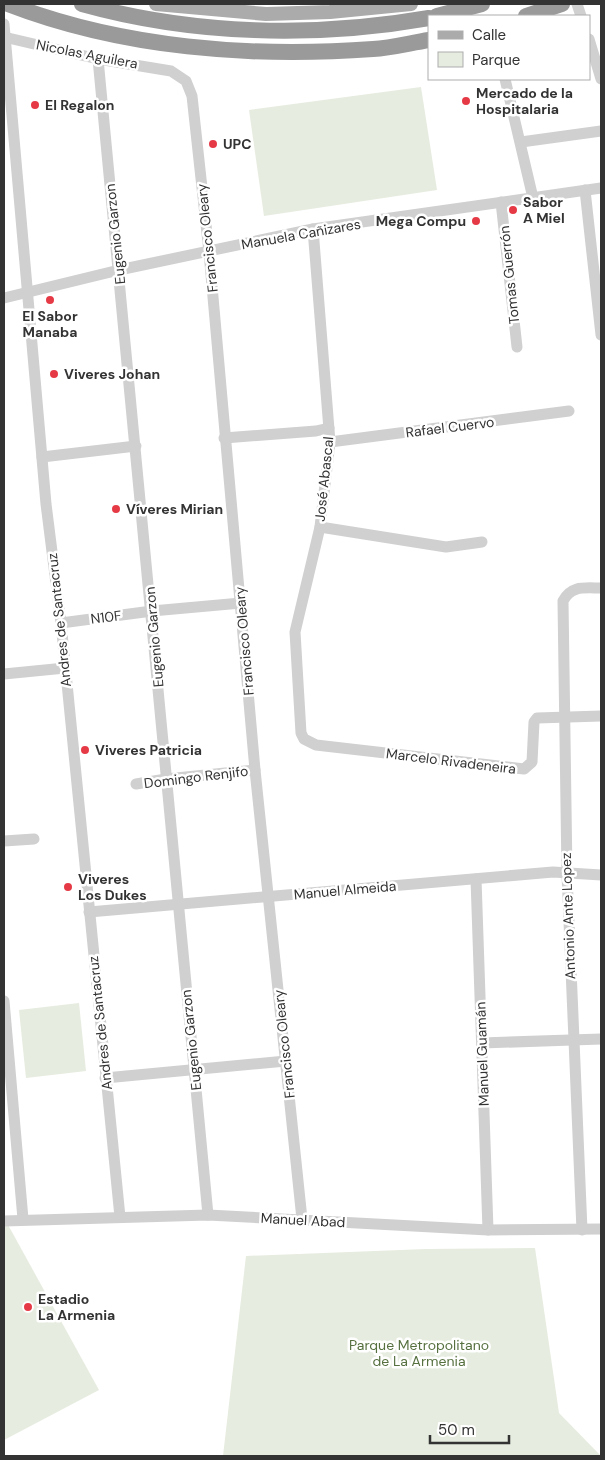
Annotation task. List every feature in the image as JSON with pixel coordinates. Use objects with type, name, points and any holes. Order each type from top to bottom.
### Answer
[{"type":"highway","points":[[8,4],[65,22],[134,39],[208,48],[272,52],[374,49],[428,40]]},
{"type":"highway","points":[[82,4],[176,23],[228,28],[305,30],[428,18]]},
{"type":"highway","points":[[441,15],[482,4]]},
{"type":"highway","points":[[530,15],[556,9]]},
{"type":"main road","points":[[156,4],[266,14],[330,12],[411,4]]},
{"type":"street","name":"Andres de Santacruz","points":[[4,24],[7,97],[28,290],[42,456],[61,623],[120,1217]]},
{"type":"street","name":"Nicolas Aguilera","points":[[5,37],[98,59],[171,71]]},
{"type":"street","points":[[590,42],[601,79]]},
{"type":"street","name":"Eugenio Garzon","points":[[98,59],[208,1215]]},
{"type":"street","name":"Francisco Oleary","points":[[171,71],[186,81],[192,96],[209,252],[224,438],[241,603],[255,770],[302,1219]]},
{"type":"street","points":[[504,80],[521,142],[533,198]]},
{"type":"street","points":[[521,142],[601,131]]},
{"type":"street","name":"Manuela Cañizares","points":[[4,298],[28,290],[313,229],[601,188]]},
{"type":"street","points":[[585,190],[601,335]]},
{"type":"street","name":"Tomas Guerrón","points":[[501,202],[517,347]]},
{"type":"street","name":"José Abascal","points":[[299,726],[296,632],[320,527],[330,442],[313,229]]},
{"type":"street","name":"Rafael Cuervo","points":[[330,442],[569,412]]},
{"type":"street","points":[[224,438],[316,431],[329,428]]},
{"type":"street","points":[[42,456],[136,446]]},
{"type":"street","points":[[320,527],[446,547],[482,542]]},
{"type":"street","name":"Antonio Ante Lopez","points":[[582,1230],[572,1040],[567,874],[563,601],[567,593],[575,588],[601,588]]},
{"type":"street","name":"N10F","points":[[61,623],[152,611],[241,603]]},
{"type":"street","points":[[4,674],[65,668]]},
{"type":"street","name":"Marcelo Rivadeneira","points":[[299,726],[304,739],[316,745],[524,769],[532,762],[534,722],[537,718],[601,716]]},
{"type":"street","name":"Domingo Renjifo","points":[[136,784],[255,770]]},
{"type":"street","points":[[4,841],[34,839]]},
{"type":"street","name":"Manuel Almeida","points":[[89,912],[553,872],[601,875]]},
{"type":"street","name":"Manuel Guamán","points":[[476,879],[488,1230]]},
{"type":"street","points":[[4,1001],[23,1219]]},
{"type":"street","points":[[482,1043],[601,1039]]},
{"type":"street","points":[[105,1078],[286,1061]]},
{"type":"street","name":"Manuel Abad","points":[[4,1221],[208,1215],[488,1230],[601,1229]]},
{"type":"green space","points":[[421,87],[437,190],[264,216],[249,110]]},
{"type":"green space","points":[[79,1003],[86,1071],[26,1078],[19,1010]]},
{"type":"green space","name":"Estadio La Armenia","points":[[7,1223],[99,1390],[4,1440],[4,1225]]},
{"type":"green space","name":"Parque Metropolitano de La Armenia","points":[[535,1248],[559,1413],[601,1456],[223,1456],[246,1256],[426,1249]]},
{"type":"place","name":"Mercado de la Hospitalaria","points":[[466,101]]},
{"type":"place","name":"El Regalon","points":[[35,105]]},
{"type":"place","name":"UPC","points":[[213,144]]},
{"type":"place","name":"Sabor A Miel","points":[[513,210]]},
{"type":"place","name":"Mega Compu","points":[[476,221]]},
{"type":"place","name":"El Sabor Manaba","points":[[50,300]]},
{"type":"place","name":"Viveres Johan","points":[[54,374]]},
{"type":"place","name":"Víveres Mirian","points":[[116,509]]},
{"type":"place","name":"Viveres Patricia","points":[[85,750]]},
{"type":"place","name":"Viveres Los Dukes","points":[[68,887]]},
{"type":"place","name":"Estadio La Armenia","points":[[28,1307]]}]
